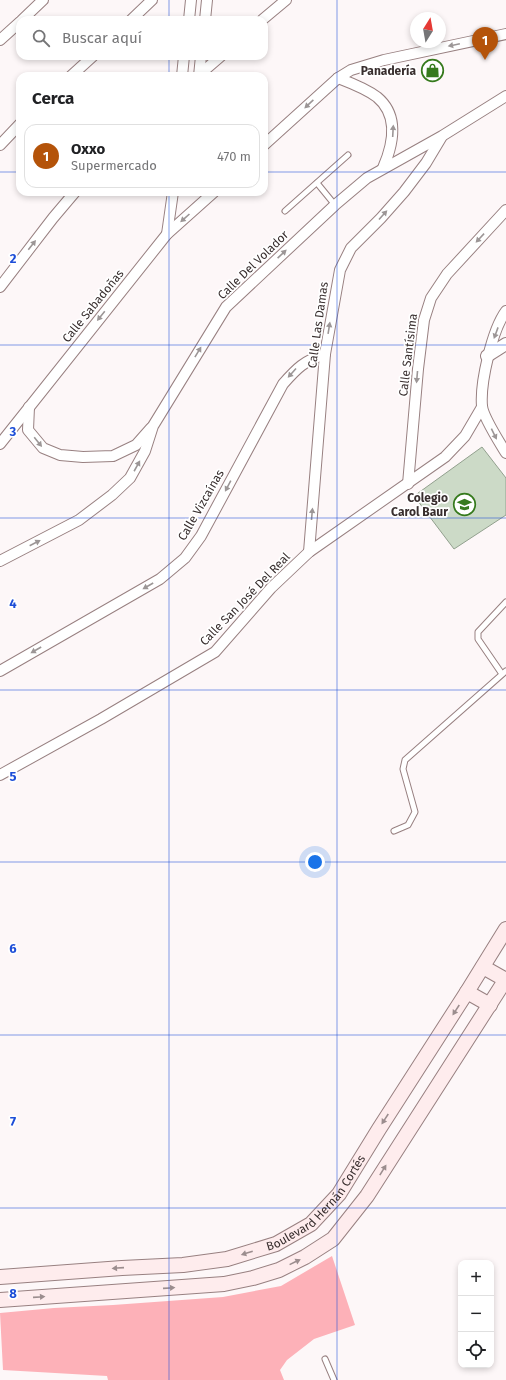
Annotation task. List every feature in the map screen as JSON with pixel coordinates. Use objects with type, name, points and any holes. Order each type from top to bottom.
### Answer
[{"type":"main road","name":"Boulevard Hernán Cortés","points":[[0,1277],[183,1265],[227,1259],[276,1244],[311,1224],[339,1194],[506,929]]},
{"type":"main road","points":[[0,1300],[224,1284],[253,1278],[279,1270],[305,1257],[333,1239],[367,1196],[402,1139],[506,979],[483,967]]},
{"type":"main road","points":[[467,992],[490,1005]]},
{"type":"street","points":[[26,16],[43,0]]},
{"type":"street","points":[[135,16],[152,0]]},
{"type":"street","points":[[189,16],[191,0]]},
{"type":"street","points":[[205,16],[207,0]]},
{"type":"street","points":[[267,16],[286,0]]},
{"type":"street","points":[[0,40],[16,26]]},
{"type":"street","points":[[268,142],[338,78],[351,70],[384,60],[506,34]]},
{"type":"street","points":[[75,72],[88,60]]},
{"type":"street","points":[[182,72],[184,60]]},
{"type":"street","points":[[199,72],[201,60]]},
{"type":"street","points":[[202,72],[216,60]]},
{"type":"street","points":[[338,78],[363,88],[378,98],[389,111],[393,126],[392,143],[382,168]]},
{"type":"street","name":"Calle Del Volador","points":[[0,560],[79,520],[112,495],[130,478],[145,451],[153,426],[226,307],[335,205],[367,178],[382,168],[400,161],[506,96]]},
{"type":"street","points":[[0,145],[16,128]]},
{"type":"street","name":"Calle Las Damas","points":[[309,552],[325,354],[340,270],[351,248],[404,192],[426,163],[442,136]]},
{"type":"street","points":[[0,287],[53,218],[72,196]]},
{"type":"street","points":[[167,234],[172,196]]},
{"type":"street","name":"Calle Sabadoñas","points":[[0,444],[167,234],[210,196]]},
{"type":"street","name":"Calle Santísima","points":[[408,484],[418,369],[424,320],[431,298],[447,274],[506,210]]},
{"type":"street","points":[[506,311],[501,318],[488,356],[482,407],[496,437],[506,453]]},
{"type":"street","points":[[488,356],[506,344]]},
{"type":"street","name":"Calle Vizcaínas","points":[[0,671],[160,579],[185,558],[201,536],[283,384],[298,367],[311,358],[325,354]]},
{"type":"street","points":[[29,407],[28,430],[43,448],[60,455],[83,457],[112,456],[136,445],[153,426]]},
{"type":"street","name":"Calle San José Del Real","points":[[0,775],[101,719],[215,652],[271,588],[309,552],[445,457],[465,436],[482,407]]},
{"type":"lane","points":[[285,212],[348,155]]},
{"type":"lane","points":[[317,183],[335,205]]},
{"type":"lane","points":[[394,831],[408,825],[415,812],[403,769],[405,760],[504,672],[478,639],[478,632],[506,602]]},
{"type":"lane","points":[[325,1359],[334,1380]]},
{"type":"shaded area","points":[[332,1256],[355,1325],[314,1339],[287,1360],[280,1370],[284,1380],[108,1380],[107,1376],[3,1370],[0,1313],[223,1297],[281,1286]]},
{"type":"building","name":"Colegio Carol Baur","points":[[482,447],[506,478],[506,515],[454,549],[414,496]]},
{"type":"place","name":"Oxxo","points":[[485,60]]},
{"type":"place","name":"Panadería","points":[[432,71]]},
{"type":"place","name":"Colegio Carol Baur","points":[[464,505]]}]
